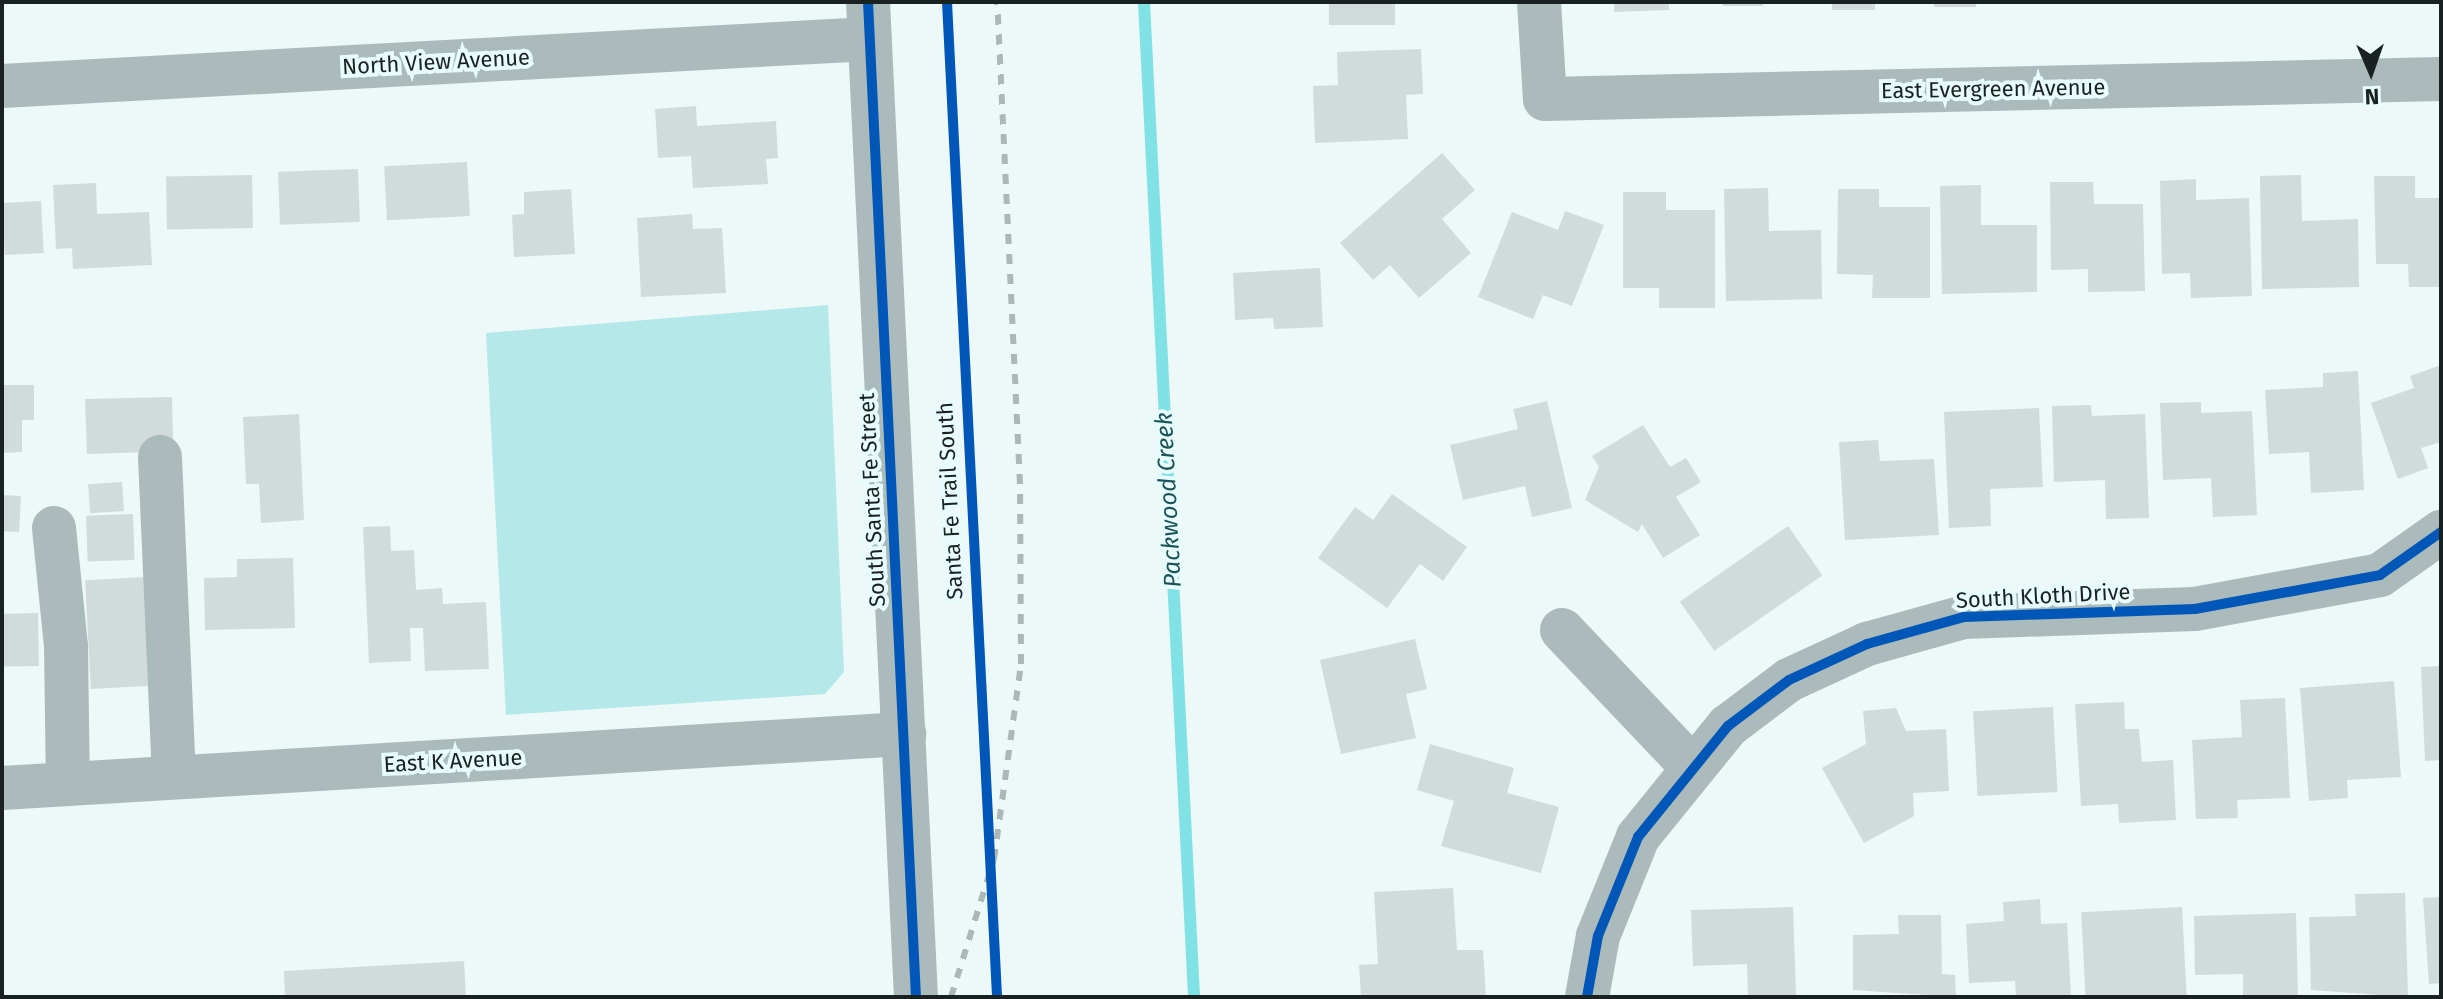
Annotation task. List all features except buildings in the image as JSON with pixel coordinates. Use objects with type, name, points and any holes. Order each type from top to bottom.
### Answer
[{"type":"street","name":"East Evergreen Avenue","points":[[1539,2],[1545,99],[2441,79]]},
{"type":"street","name":"North View Avenue","points":[[2,86],[869,20]]},
{"type":"street","name":"South Santa Fe Street","points":[[869,20],[916,997]]},
{"type":"street","points":[[160,457],[174,777]]},
{"type":"street","points":[[54,528],[66,647],[68,784]]},
{"type":"street","name":"South Kloth Drive","points":[[1587,997],[1598,936],[1638,837],[1691,766],[1728,726],[1789,680],[1867,644],[1964,617],[2195,609],[2380,575],[2441,532]]},
{"type":"street","points":[[1562,630],[1691,766]]},
{"type":"street","name":"East K Avenue","points":[[2,788],[904,734]]},
{"type":"shaded area","points":[[828,305],[844,672],[825,694],[506,715],[486,333]]},
{"type":"waterway","name":"Packwood Creek","points":[[1144,2],[1194,997]]},
{"type":"railway","points":[[951,997],[994,859],[1021,664],[1020,484],[997,2]]},
{"type":"cycle path","points":[[868,2],[916,997]]},
{"type":"cycle path","name":"Santa Fe Trail South","points":[[947,2],[997,997]]},
{"type":"cycle path","points":[[1587,997],[1598,936],[1638,837],[1728,726],[1789,680],[1867,644],[1964,617],[2195,609],[2380,575],[2441,532]]}]
